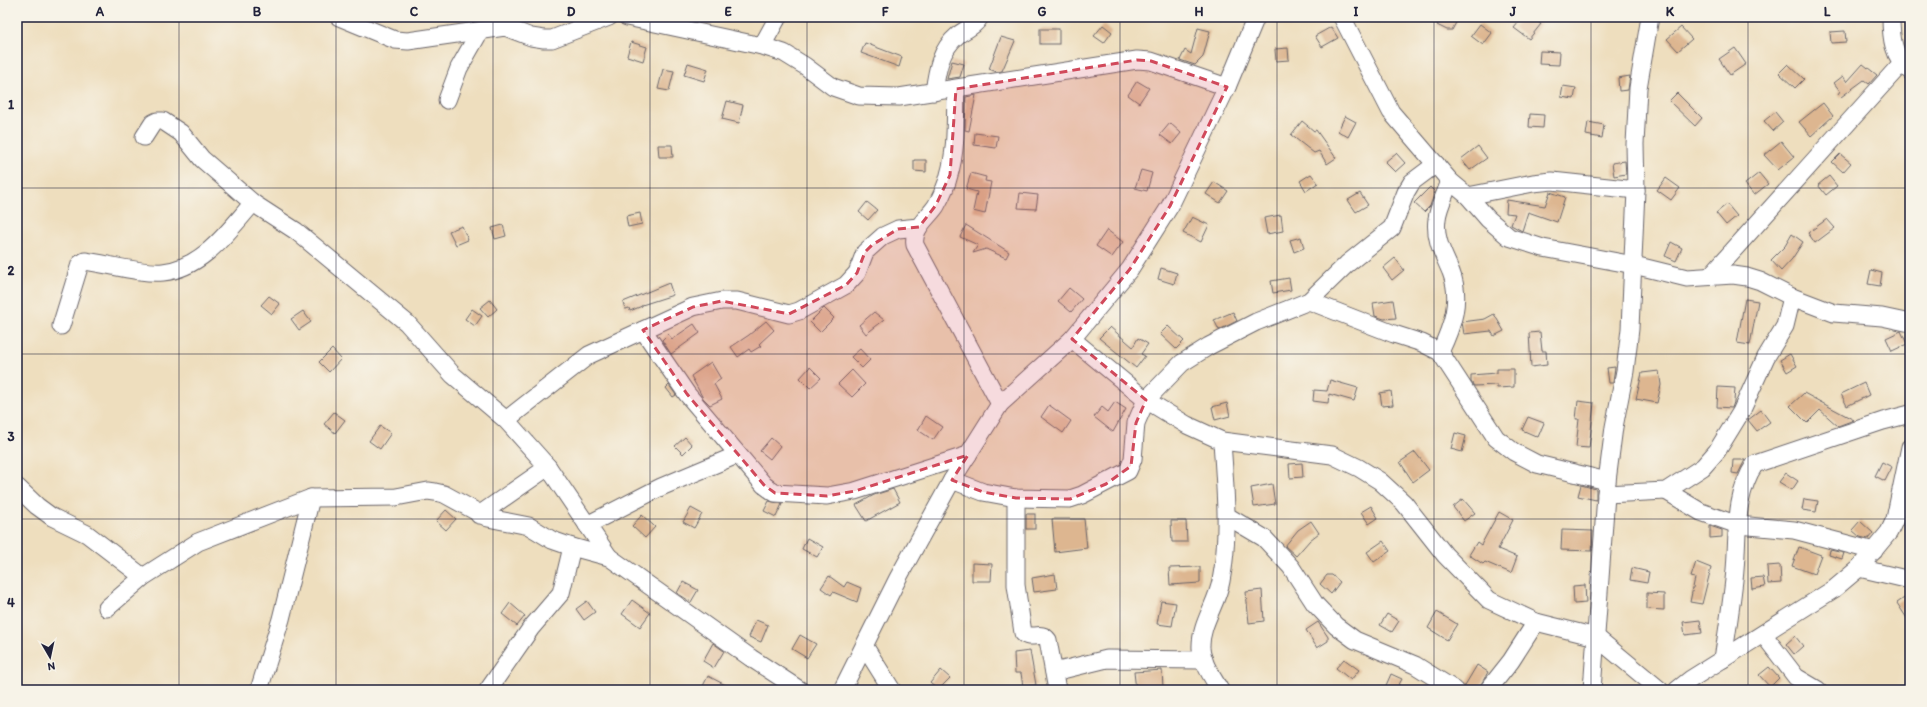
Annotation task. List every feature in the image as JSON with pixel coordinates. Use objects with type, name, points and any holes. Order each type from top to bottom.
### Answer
[{"type":"street","points":[[339,17],[395,40],[414,40],[480,31],[507,22],[531,37],[544,40],[559,37],[609,17]]},
{"type":"street","points":[[627,17],[762,46],[784,53],[805,66],[833,87],[859,96],[899,97],[1137,60],[1151,61],[1227,87]]},
{"type":"street","points":[[762,46],[778,17]]},
{"type":"street","points":[[934,92],[937,71],[947,45],[972,27],[980,17]]},
{"type":"street","points":[[842,690],[865,647],[898,578],[952,480],[1000,404],[1072,339],[1130,269],[1170,206],[1227,87],[1256,17]]},
{"type":"street","points":[[1342,17],[1391,112],[1450,181],[1468,196],[1488,219],[1509,236],[1543,248],[1634,265],[1687,278],[1733,275],[1747,277],[1760,281],[1792,297],[1834,313],[1882,317],[1910,323]]},
{"type":"street","points":[[1592,690],[1607,488],[1614,427],[1625,371],[1634,265],[1636,190],[1635,144],[1638,88],[1650,17]]},
{"type":"street","points":[[1710,276],[1906,67],[1896,55],[1891,33],[1891,17]]},
{"type":"street","points":[[448,100],[459,68],[480,31]]},
{"type":"street","points":[[956,89],[955,141],[950,175],[936,205],[919,227],[914,240],[915,245],[1000,404]]},
{"type":"street","points":[[144,137],[153,123],[163,121],[181,134],[202,159],[253,203],[296,231],[407,323],[453,375],[506,420],[548,467],[609,557],[751,658],[800,690]]},
{"type":"street","points":[[952,480],[983,492],[1016,498],[1070,499],[1082,496],[1128,471],[1133,459],[1136,423],[1146,400],[1182,363],[1209,346],[1256,322],[1309,301],[1347,264],[1392,228],[1406,192],[1412,182],[1436,164]]},
{"type":"street","points":[[1440,352],[1452,324],[1456,303],[1452,274],[1438,242],[1436,219],[1450,181]]},
{"type":"street","points":[[1468,196],[1533,182],[1552,181],[1636,190]]},
{"type":"street","points":[[61,326],[80,264],[85,261],[164,272],[179,268],[215,247],[253,203]]},
{"type":"street","points":[[506,420],[590,355],[693,307],[722,301],[737,301],[789,314],[799,311],[846,285],[857,273],[865,252],[883,236],[898,229],[919,227]]},
{"type":"street","points":[[1666,491],[1703,467],[1717,452],[1740,412],[1766,357],[1785,326],[1792,297]]},
{"type":"street","points":[[1309,301],[1394,334],[1422,343],[1440,352],[1496,438],[1514,452],[1537,464],[1607,488],[1666,491],[1701,512],[1738,525],[1794,530],[1874,551]]},
{"type":"street","points":[[643,330],[687,394],[768,490],[775,493],[827,496],[855,491],[968,455]]},
{"type":"street","points":[[1072,339],[1146,400],[1187,425],[1222,441],[1332,455],[1359,468],[1380,482],[1404,503],[1445,555],[1489,600],[1536,622],[1596,637],[1660,690]]},
{"type":"street","points":[[1723,659],[1734,579],[1742,493],[1749,472],[1755,464],[1883,421],[1910,414]]},
{"type":"street","points":[[1220,690],[1204,660],[1201,650],[1202,640],[1221,584],[1227,516],[1222,441]]},
{"type":"street","points":[[1677,690],[1834,589],[1860,568],[1889,532],[1895,519],[1910,448]]},
{"type":"street","points":[[587,525],[661,487],[737,454]]},
{"type":"street","points":[[479,515],[548,467]]},
{"type":"street","points":[[17,487],[37,506],[52,517],[87,534],[143,577]]},
{"type":"street","points":[[106,608],[143,577],[198,542],[311,498],[396,497],[435,492],[444,494],[479,515],[529,526],[552,540],[609,557]]},
{"type":"street","points":[[262,689],[311,498]]},
{"type":"street","points":[[1016,498],[1016,584],[1023,633],[1027,636],[1045,636],[1048,640],[1056,690]]},
{"type":"street","points":[[1227,516],[1264,538],[1291,567],[1315,604],[1336,626],[1355,640],[1415,665],[1455,690]]},
{"type":"street","points":[[488,690],[531,628],[561,593],[572,547]]},
{"type":"street","points":[[1860,568],[1910,580]]},
{"type":"street","points":[[1488,690],[1511,662],[1536,622]]},
{"type":"street","points":[[1763,634],[1796,677],[1818,690]]},
{"type":"street","points":[[865,647],[892,690]]},
{"type":"street","points":[[1054,672],[1107,659],[1204,660]]},
{"type":"highlighted area","points":[[1137,60],[1151,61],[1227,87],[1170,206],[1130,269],[1072,339],[1146,400],[1136,423],[1131,466],[1106,484],[1070,499],[1016,498],[983,492],[952,480],[968,455],[855,491],[827,496],[775,493],[764,485],[687,394],[643,330],[693,307],[722,301],[789,314],[846,285],[857,273],[865,252],[872,245],[898,229],[919,227],[936,205],[950,175],[956,89]]},
{"type":"building","points":[[1442,17],[1459,17],[1452,30],[1447,30],[1437,25]]},
{"type":"building","points":[[1523,17],[1532,17],[1541,24],[1529,39],[1514,28]]},
{"type":"building","points":[[1480,24],[1492,33],[1483,45],[1471,36]]},
{"type":"building","points":[[1103,25],[1112,32],[1104,43],[1094,36]]},
{"type":"building","points":[[1331,27],[1338,38],[1322,47],[1315,36]]},
{"type":"building","points":[[1681,27],[1692,39],[1678,51],[1667,39]]},
{"type":"building","points":[[1198,28],[1210,31],[1203,57],[1195,65],[1180,60],[1185,50],[1191,54]]},
{"type":"building","points":[[1040,29],[1059,29],[1059,44],[1040,44]]},
{"type":"building","points":[[1845,31],[1846,42],[1831,43],[1830,32]]},
{"type":"building","points":[[1001,37],[1015,41],[1002,71],[997,72],[989,69]]},
{"type":"building","points":[[631,42],[647,47],[643,61],[627,56]]},
{"type":"building","points":[[865,43],[902,57],[899,67],[861,53]]},
{"type":"building","points":[[1288,48],[1289,60],[1276,61],[1275,49]]},
{"type":"building","points":[[1735,48],[1746,64],[1730,75],[1719,59]]},
{"type":"building","points":[[1540,51],[1560,52],[1559,65],[1539,64]]},
{"type":"building","points":[[952,61],[964,64],[960,77],[947,79]]},
{"type":"building","points":[[688,63],[708,69],[704,81],[684,75]]},
{"type":"building","points":[[1788,64],[1804,79],[1795,88],[1779,73]]},
{"type":"building","points":[[1863,64],[1877,75],[1869,84],[1864,80],[1841,97],[1838,94],[1840,91],[1834,83],[1843,76],[1847,82]]},
{"type":"building","points":[[663,69],[674,71],[669,91],[658,89]]},
{"type":"building","points":[[1630,76],[1628,90],[1619,91],[1618,78]]},
{"type":"building","points":[[1137,81],[1149,88],[1139,103],[1128,95]]},
{"type":"building","points":[[1563,86],[1576,88],[1574,99],[1561,97]]},
{"type":"building","points":[[1677,93],[1702,118],[1695,126],[1669,101]]},
{"type":"building","points":[[976,95],[969,131],[965,130],[966,97]]},
{"type":"building","points":[[727,101],[743,105],[739,123],[722,119]]},
{"type":"building","points":[[1823,103],[1833,116],[1811,136],[1799,122]]},
{"type":"building","points":[[1775,112],[1783,122],[1773,131],[1764,121]]},
{"type":"building","points":[[1530,114],[1544,115],[1543,128],[1529,127]]},
{"type":"building","points":[[1345,116],[1356,122],[1348,137],[1338,131]]},
{"type":"building","points":[[1302,121],[1314,131],[1316,130],[1336,158],[1327,164],[1319,151],[1314,153],[1291,135]]},
{"type":"building","points":[[1588,122],[1604,125],[1602,138],[1586,135]]},
{"type":"building","points":[[1170,123],[1181,133],[1172,144],[1160,135]]},
{"type":"building","points":[[975,133],[998,136],[996,148],[974,145]]},
{"type":"building","points":[[1781,141],[1794,157],[1778,170],[1764,155]]},
{"type":"building","points":[[658,145],[672,145],[673,157],[659,157]]},
{"type":"building","points":[[1478,146],[1487,158],[1470,170],[1461,159]]},
{"type":"building","points":[[1396,153],[1405,163],[1395,172],[1385,162]]},
{"type":"building","points":[[1840,154],[1851,163],[1843,172],[1832,162]]},
{"type":"building","points":[[914,160],[926,160],[926,172],[914,171]]},
{"type":"building","points":[[1625,161],[1626,174],[1614,176],[1612,163]]},
{"type":"building","points":[[1141,170],[1152,173],[1147,191],[1135,188]]},
{"type":"building","points":[[971,173],[986,177],[985,181],[991,182],[985,214],[973,211],[977,192],[966,189]]},
{"type":"building","points":[[1759,173],[1768,184],[1754,195],[1745,184]]},
{"type":"building","points":[[1311,174],[1318,183],[1306,191],[1300,181]]},
{"type":"building","points":[[1829,176],[1837,186],[1826,195],[1818,185]]},
{"type":"building","points":[[1666,178],[1680,188],[1671,200],[1657,190]]},
{"type":"building","points":[[1214,182],[1228,191],[1220,203],[1206,194]]},
{"type":"building","points":[[1430,187],[1435,192],[1430,206],[1424,212],[1414,203]]},
{"type":"building","points":[[1550,192],[1565,197],[1557,222],[1528,212],[1522,231],[1511,225],[1515,214],[1506,213],[1507,200],[1545,206]]},
{"type":"building","points":[[1020,193],[1038,195],[1036,209],[1018,208]]},
{"type":"building","points":[[1360,193],[1368,205],[1356,212],[1348,200]]},
{"type":"building","points":[[867,202],[877,210],[868,220],[859,212]]},
{"type":"building","points":[[1727,204],[1737,216],[1726,225],[1716,213]]},
{"type":"building","points":[[640,213],[642,224],[628,227],[626,216]]},
{"type":"building","points":[[1281,215],[1283,231],[1267,234],[1264,218]]},
{"type":"building","points":[[1192,217],[1209,225],[1201,242],[1183,233]]},
{"type":"building","points":[[1827,219],[1835,228],[1815,243],[1808,233]]},
{"type":"building","points":[[503,225],[506,236],[495,239],[492,228]]},
{"type":"building","points":[[966,225],[1009,252],[1006,258],[986,249],[973,253],[978,245],[960,237]]},
{"type":"building","points":[[462,226],[468,240],[456,245],[449,231]]},
{"type":"building","points":[[1107,230],[1123,242],[1112,257],[1096,246]]},
{"type":"building","points":[[1792,234],[1803,242],[1792,259],[1781,271],[1771,260],[1785,246]]},
{"type":"building","points":[[1301,237],[1304,248],[1294,252],[1290,240]]},
{"type":"building","points":[[1671,242],[1682,248],[1676,261],[1665,256]]},
{"type":"building","points":[[1395,258],[1404,270],[1392,280],[1383,268]]},
{"type":"building","points":[[1161,268],[1177,273],[1174,284],[1158,279]]},
{"type":"building","points":[[1871,270],[1882,273],[1880,286],[1868,284]]},
{"type":"building","points":[[1289,278],[1291,290],[1273,293],[1271,281]]},
{"type":"building","points":[[669,283],[673,295],[642,305],[630,311],[629,308],[625,309],[623,302]]},
{"type":"building","points":[[1069,288],[1082,299],[1071,312],[1058,301]]},
{"type":"building","points":[[269,296],[280,304],[272,314],[261,305]]},
{"type":"building","points":[[1745,299],[1758,301],[1750,345],[1737,343]]},
{"type":"building","points":[[490,300],[497,309],[488,317],[480,308]]},
{"type":"building","points":[[1393,300],[1396,318],[1384,319],[1375,316],[1373,303]]},
{"type":"building","points":[[824,308],[834,318],[820,332],[810,322]]},
{"type":"building","points":[[472,309],[482,316],[475,326],[465,319]]},
{"type":"building","points":[[303,311],[311,322],[299,330],[291,319]]},
{"type":"building","points":[[874,312],[884,320],[866,334],[859,325]]},
{"type":"building","points":[[1233,312],[1237,321],[1219,330],[1214,320]]},
{"type":"building","points":[[1494,314],[1504,331],[1494,336],[1491,331],[1464,334],[1462,322],[1485,319]]},
{"type":"building","points":[[766,321],[774,330],[759,344],[761,346],[751,352],[749,349],[738,357],[731,347]]},
{"type":"building","points":[[694,324],[700,333],[671,354],[662,340],[668,334],[672,339]]},
{"type":"building","points":[[1168,326],[1184,341],[1176,349],[1160,334]]},
{"type":"building","points":[[1110,327],[1133,347],[1138,338],[1148,344],[1141,354],[1145,356],[1136,368],[1099,338]]},
{"type":"building","points":[[1901,331],[1907,344],[1892,351],[1886,338]]},
{"type":"building","points":[[1540,332],[1542,351],[1546,351],[1547,365],[1531,367],[1529,333]]},
{"type":"building","points":[[332,349],[341,359],[329,372],[319,362]]},
{"type":"building","points":[[860,349],[870,360],[862,368],[851,357]]},
{"type":"building","points":[[1790,354],[1797,366],[1787,372],[1780,360]]},
{"type":"building","points":[[711,362],[721,379],[714,384],[722,399],[710,405],[703,398],[691,376]]},
{"type":"building","points":[[810,367],[821,378],[810,388],[800,378]]},
{"type":"building","points":[[1615,367],[1613,383],[1609,383],[1607,368]]},
{"type":"building","points":[[1497,369],[1514,369],[1514,387],[1497,388],[1497,385],[1474,386],[1471,382],[1471,375],[1497,373]]},
{"type":"building","points":[[852,370],[865,384],[852,397],[838,384]]},
{"type":"building","points":[[1659,371],[1661,385],[1657,403],[1636,399],[1642,373]]},
{"type":"building","points":[[1330,380],[1358,388],[1354,401],[1329,394],[1328,403],[1313,401],[1314,390],[1327,391]]},
{"type":"building","points":[[1864,383],[1869,395],[1847,406],[1841,394]]},
{"type":"building","points":[[669,385],[676,395],[673,397],[666,388]]},
{"type":"building","points":[[1718,387],[1735,388],[1732,408],[1717,407]]},
{"type":"building","points":[[1391,391],[1393,405],[1382,406],[1380,393]]},
{"type":"building","points":[[1804,393],[1854,420],[1838,426],[1820,410],[1807,423],[1790,406]]},
{"type":"building","points":[[1578,401],[1594,403],[1589,448],[1576,447],[1579,419],[1576,419]]},
{"type":"building","points":[[1115,402],[1126,409],[1113,432],[1094,417],[1102,407],[1108,412]]},
{"type":"building","points":[[1227,403],[1230,416],[1215,420],[1212,407]]},
{"type":"building","points":[[1049,405],[1071,421],[1063,433],[1041,417]]},
{"type":"building","points":[[1761,410],[1770,422],[1757,431],[1748,420]]},
{"type":"building","points":[[334,412],[345,420],[335,433],[324,424]]},
{"type":"building","points":[[926,416],[942,427],[933,440],[918,430]]},
{"type":"building","points":[[1528,417],[1544,423],[1538,437],[1522,430]]},
{"type":"building","points":[[380,426],[391,433],[380,449],[369,441]]},
{"type":"building","points":[[1455,433],[1466,436],[1462,452],[1451,449]]},
{"type":"building","points":[[685,437],[692,445],[683,454],[675,446]]},
{"type":"building","points":[[771,438],[780,446],[770,459],[760,451]]},
{"type":"building","points":[[1415,452],[1429,470],[1413,482],[1400,462]]},
{"type":"building","points":[[1733,460],[1745,460],[1738,474],[1732,473]]},
{"type":"building","points":[[1882,462],[1892,467],[1885,481],[1875,476]]},
{"type":"building","points":[[1302,463],[1303,477],[1290,478],[1289,464]]},
{"type":"building","points":[[1786,473],[1798,481],[1792,490],[1779,482]]},
{"type":"building","points":[[1272,484],[1275,504],[1254,507],[1251,488]]},
{"type":"building","points":[[1581,485],[1596,489],[1596,500],[1578,496]]},
{"type":"building","points":[[893,489],[900,502],[866,521],[856,505],[874,495]]},
{"type":"building","points":[[1463,499],[1475,513],[1464,521],[1453,507]]},
{"type":"building","points":[[1804,499],[1818,501],[1816,512],[1802,510]]},
{"type":"building","points":[[769,501],[782,504],[776,517],[764,511]]},
{"type":"building","points":[[1371,506],[1378,518],[1369,524],[1361,512]]},
{"type":"building","points":[[691,508],[702,514],[694,528],[683,522]]},
{"type":"building","points":[[446,510],[456,519],[446,530],[436,521]]},
{"type":"building","points":[[1499,512],[1513,520],[1498,549],[1517,557],[1511,573],[1485,562],[1483,564],[1469,555],[1477,542],[1481,545]]},
{"type":"building","points":[[1026,514],[1035,514],[1035,529],[1026,529]]},
{"type":"building","points":[[642,515],[655,527],[645,538],[632,526]]},
{"type":"building","points":[[1052,519],[1084,519],[1087,548],[1055,552]]},
{"type":"building","points":[[1171,521],[1186,521],[1187,542],[1172,542]]},
{"type":"building","points":[[1311,521],[1319,533],[1310,540],[1296,556],[1285,546],[1298,530]]},
{"type":"building","points":[[1860,521],[1873,533],[1868,539],[1860,537],[1852,530]]},
{"type":"building","points":[[1710,526],[1722,530],[1722,537],[1710,538]]},
{"type":"building","points":[[1562,530],[1593,531],[1592,551],[1561,550]]},
{"type":"building","points":[[807,538],[823,547],[817,557],[802,549]]},
{"type":"building","points":[[1383,541],[1390,551],[1374,562],[1367,552]]},
{"type":"building","points":[[1799,547],[1821,555],[1814,574],[1792,566]]},
{"type":"building","points":[[1830,550],[1844,553],[1842,559],[1829,555]]},
{"type":"building","points":[[1696,562],[1711,568],[1702,604],[1690,602],[1695,578],[1691,577]]},
{"type":"building","points":[[972,563],[992,564],[991,581],[972,581]]},
{"type":"building","points":[[1780,565],[1781,583],[1768,584],[1767,566]]},
{"type":"building","points":[[1200,567],[1200,583],[1170,585],[1169,568]]},
{"type":"building","points":[[1632,568],[1649,572],[1647,583],[1630,580]]},
{"type":"building","points":[[1055,574],[1057,589],[1034,592],[1032,578]]},
{"type":"building","points":[[1327,575],[1332,575],[1340,582],[1331,594],[1320,584]]},
{"type":"building","points":[[829,576],[844,587],[847,582],[861,588],[857,602],[833,592],[831,595],[821,588]]},
{"type":"building","points":[[1763,577],[1765,587],[1752,589],[1751,578]]},
{"type":"building","points":[[683,582],[698,590],[691,602],[677,593]]},
{"type":"building","points":[[1585,585],[1586,603],[1574,604],[1573,586]]},
{"type":"building","points":[[1262,590],[1264,621],[1249,623],[1246,592]]},
{"type":"building","points":[[1647,593],[1664,594],[1664,610],[1647,609]]},
{"type":"building","points":[[1910,594],[1910,623],[1897,603]]},
{"type":"building","points":[[632,600],[650,613],[640,627],[622,614]]},
{"type":"building","points":[[587,601],[595,612],[584,620],[576,609]]},
{"type":"building","points":[[1161,601],[1176,603],[1172,626],[1157,624]]},
{"type":"building","points":[[510,603],[525,616],[517,626],[502,614]]},
{"type":"building","points":[[1437,612],[1457,624],[1447,640],[1428,628]]},
{"type":"building","points":[[1387,614],[1399,621],[1392,632],[1380,625]]},
{"type":"building","points":[[756,620],[768,625],[761,642],[749,637]]},
{"type":"building","points":[[1700,620],[1702,633],[1685,635],[1683,622]]},
{"type":"building","points":[[1318,622],[1328,637],[1328,641],[1317,648],[1306,630]]},
{"type":"building","points":[[800,635],[816,644],[807,658],[792,649]]},
{"type":"building","points":[[1795,636],[1803,646],[1794,654],[1786,644]]},
{"type":"building","points":[[713,643],[724,651],[714,668],[703,661]]},
{"type":"building","points":[[1030,651],[1036,685],[1023,687],[1021,673],[1015,673],[1014,653]]},
{"type":"building","points":[[1344,659],[1359,670],[1351,680],[1336,668]]},
{"type":"building","points":[[1477,665],[1488,672],[1478,690],[1465,690],[1464,687]]},
{"type":"building","points":[[1769,667],[1779,678],[1770,687],[1759,675]]},
{"type":"building","points":[[941,670],[950,678],[938,690],[930,683]]},
{"type":"building","points":[[1162,670],[1163,688],[1136,690],[1134,672]]},
{"type":"building","points":[[1391,674],[1402,679],[1396,690],[1384,690]]},
{"type":"building","points":[[708,676],[735,690],[701,690]]}]
